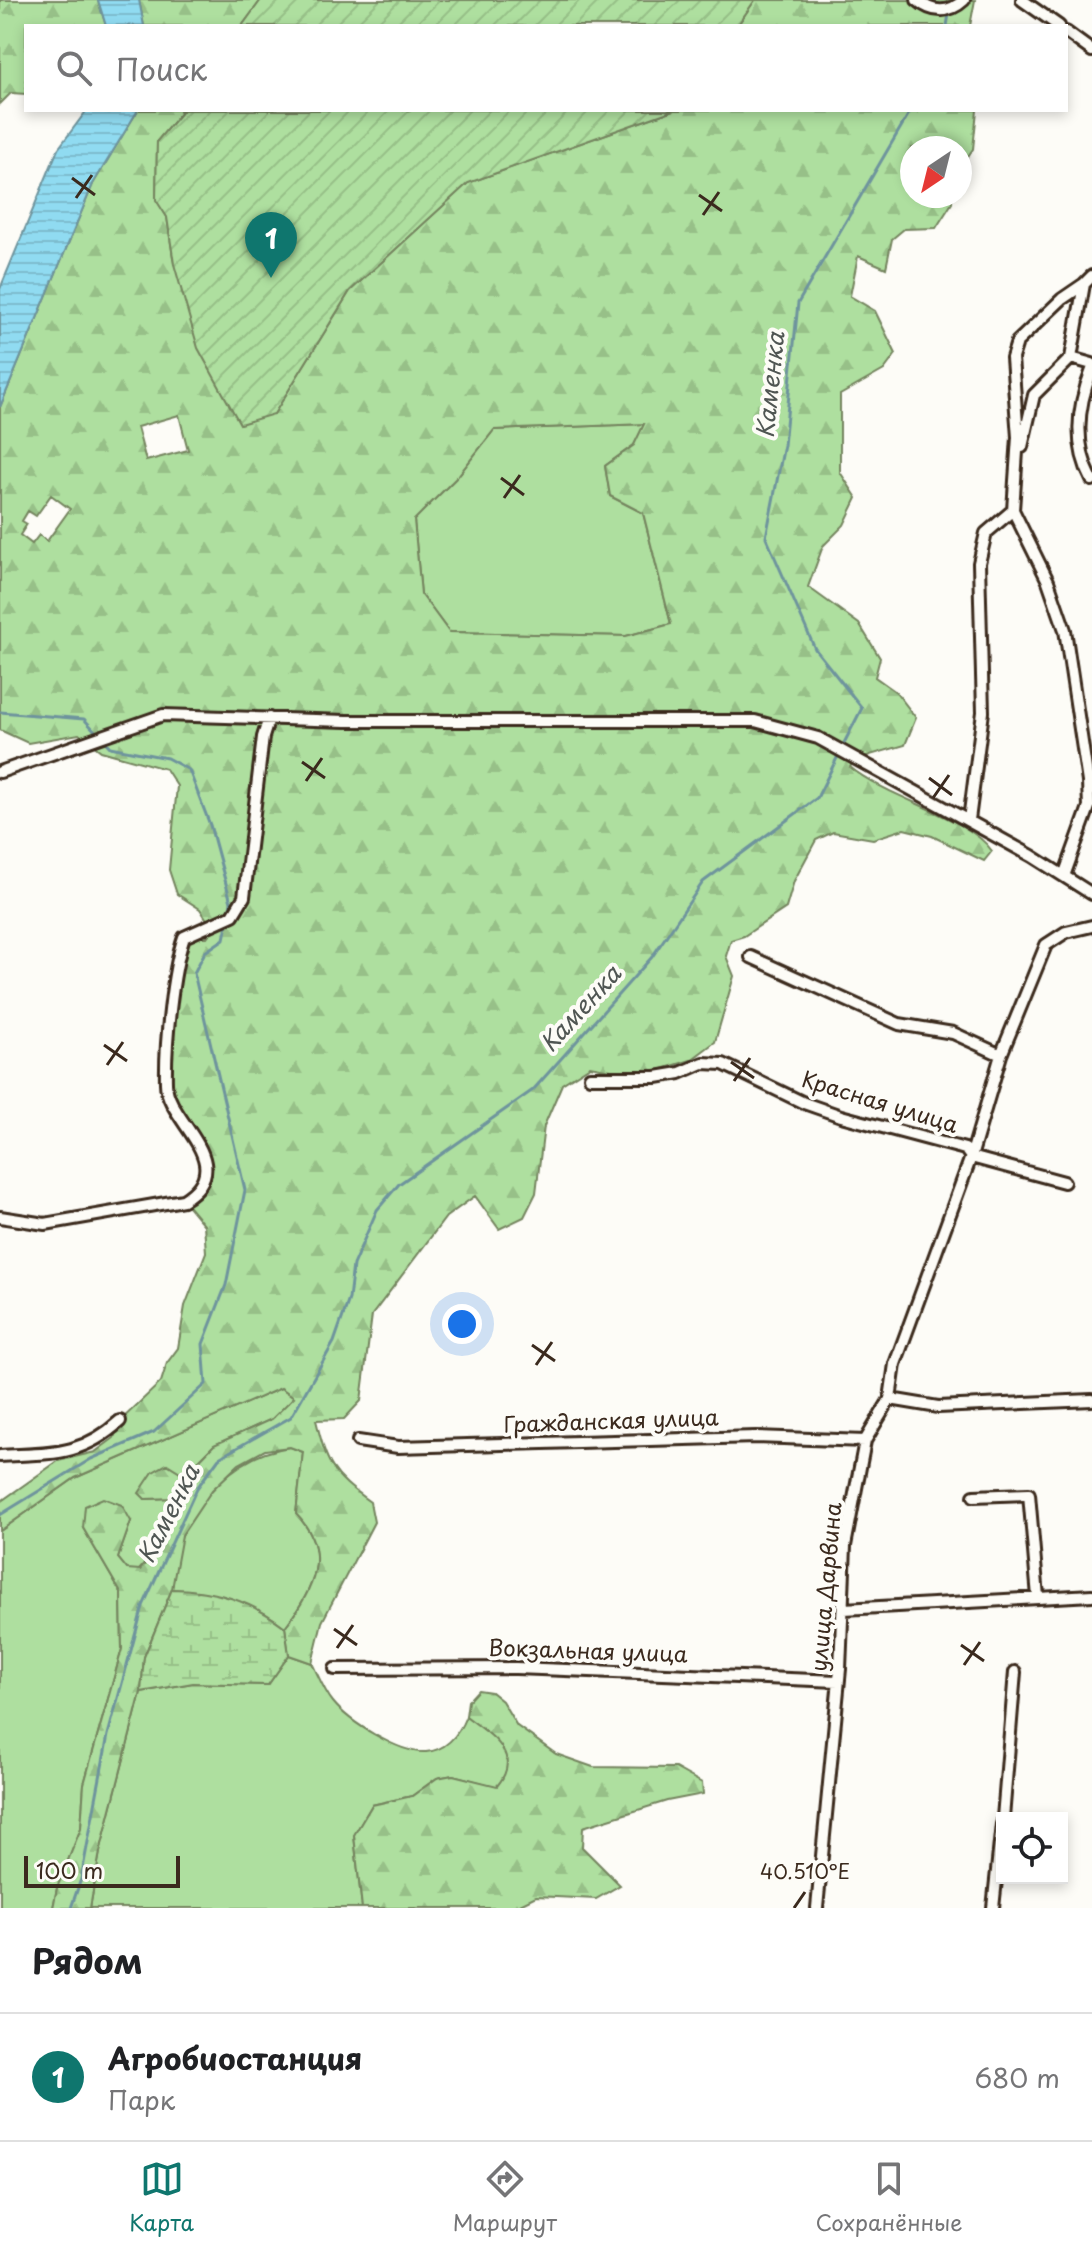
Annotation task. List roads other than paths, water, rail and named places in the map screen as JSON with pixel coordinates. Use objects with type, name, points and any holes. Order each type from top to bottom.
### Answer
[{"type":"street","points":[[917,0],[926,8],[938,11],[956,8],[964,0]]},
{"type":"street","points":[[1022,0],[1056,24]]},
{"type":"street","points":[[1068,33],[1092,51]]},
{"type":"street","points":[[1016,460],[1025,440],[1034,395],[1071,358],[1088,280]]},
{"type":"street","points":[[1064,876],[1089,807],[1088,782],[1065,630],[1048,581],[1013,510],[1018,437],[1012,358],[1017,342],[1062,299],[1088,280]]},
{"type":"street","points":[[1071,358],[1092,364]]},
{"type":"street","points":[[1092,370],[1079,408],[1078,427],[1084,465],[1092,480]]},
{"type":"street","points":[[969,820],[984,698],[979,563],[986,533],[1013,510]]},
{"type":"street","points":[[0,772],[163,715],[755,721],[818,738],[969,820],[1092,894]]},
{"type":"street","points":[[0,1217],[45,1224],[183,1200],[196,1192],[203,1175],[200,1143],[166,1087],[175,961],[184,937],[233,915],[244,897],[263,737],[269,718]]},
{"type":"street","name":"улица Дарвина","points":[[817,1908],[844,1609],[845,1547],[865,1441],[890,1399],[895,1364],[971,1157],[1001,1055],[1046,945],[1066,932],[1092,926]]},
{"type":"street","points":[[751,957],[888,1020],[914,1029],[953,1033],[1001,1055]]},
{"type":"street","name":"Красная улица","points":[[590,1077],[643,1078],[680,1073],[703,1063],[723,1064],[804,1103],[895,1133],[965,1149],[971,1157],[1064,1182]]},
{"type":"street","points":[[890,1399],[938,1407],[1092,1400]]},
{"type":"street","points":[[0,1456],[67,1452],[86,1447],[120,1421]]},
{"type":"street","name":"Гражданская улица","points":[[358,1441],[398,1447],[756,1437],[865,1441]]},
{"type":"street","points":[[974,1496],[1029,1494],[1038,1597]]},
{"type":"street","points":[[844,1609],[1092,1595]]},
{"type":"street","name":"Вокзальная улица","points":[[335,1669],[516,1668],[838,1681]]},
{"type":"street","points":[[1003,1812],[1015,1672]]},
{"type":"street","points":[[993,1908],[996,1880]]},
{"type":"water","points":[[98,0],[139,0],[144,24],[105,24]]},
{"type":"water","points":[[86,112],[137,112],[93,184],[0,407],[0,289],[58,149]]},
{"type":"waterway","name":"Каменка","points":[[947,24],[949,14]]},
{"type":"waterway","name":"Каменка","points":[[842,747],[862,708],[815,649],[766,537],[784,445],[798,303],[910,112]]},
{"type":"waterway","points":[[0,712],[84,719],[110,747],[167,758],[189,770],[210,825],[231,902],[229,912]]},
{"type":"waterway","name":"Каменка","points":[[71,1908],[81,1879],[108,1735],[143,1606],[197,1488],[219,1458],[291,1417],[334,1342],[349,1299],[353,1265],[377,1210],[399,1184],[533,1090],[652,957],[703,882],[817,798],[839,754]]},
{"type":"waterway","points":[[0,1515],[91,1459],[154,1432],[206,1384],[203,1344],[226,1285],[245,1190],[194,973],[205,952],[224,939],[228,920]]},
{"type":"place","name":"Агробиостанция","points":[[271,278]]}]
